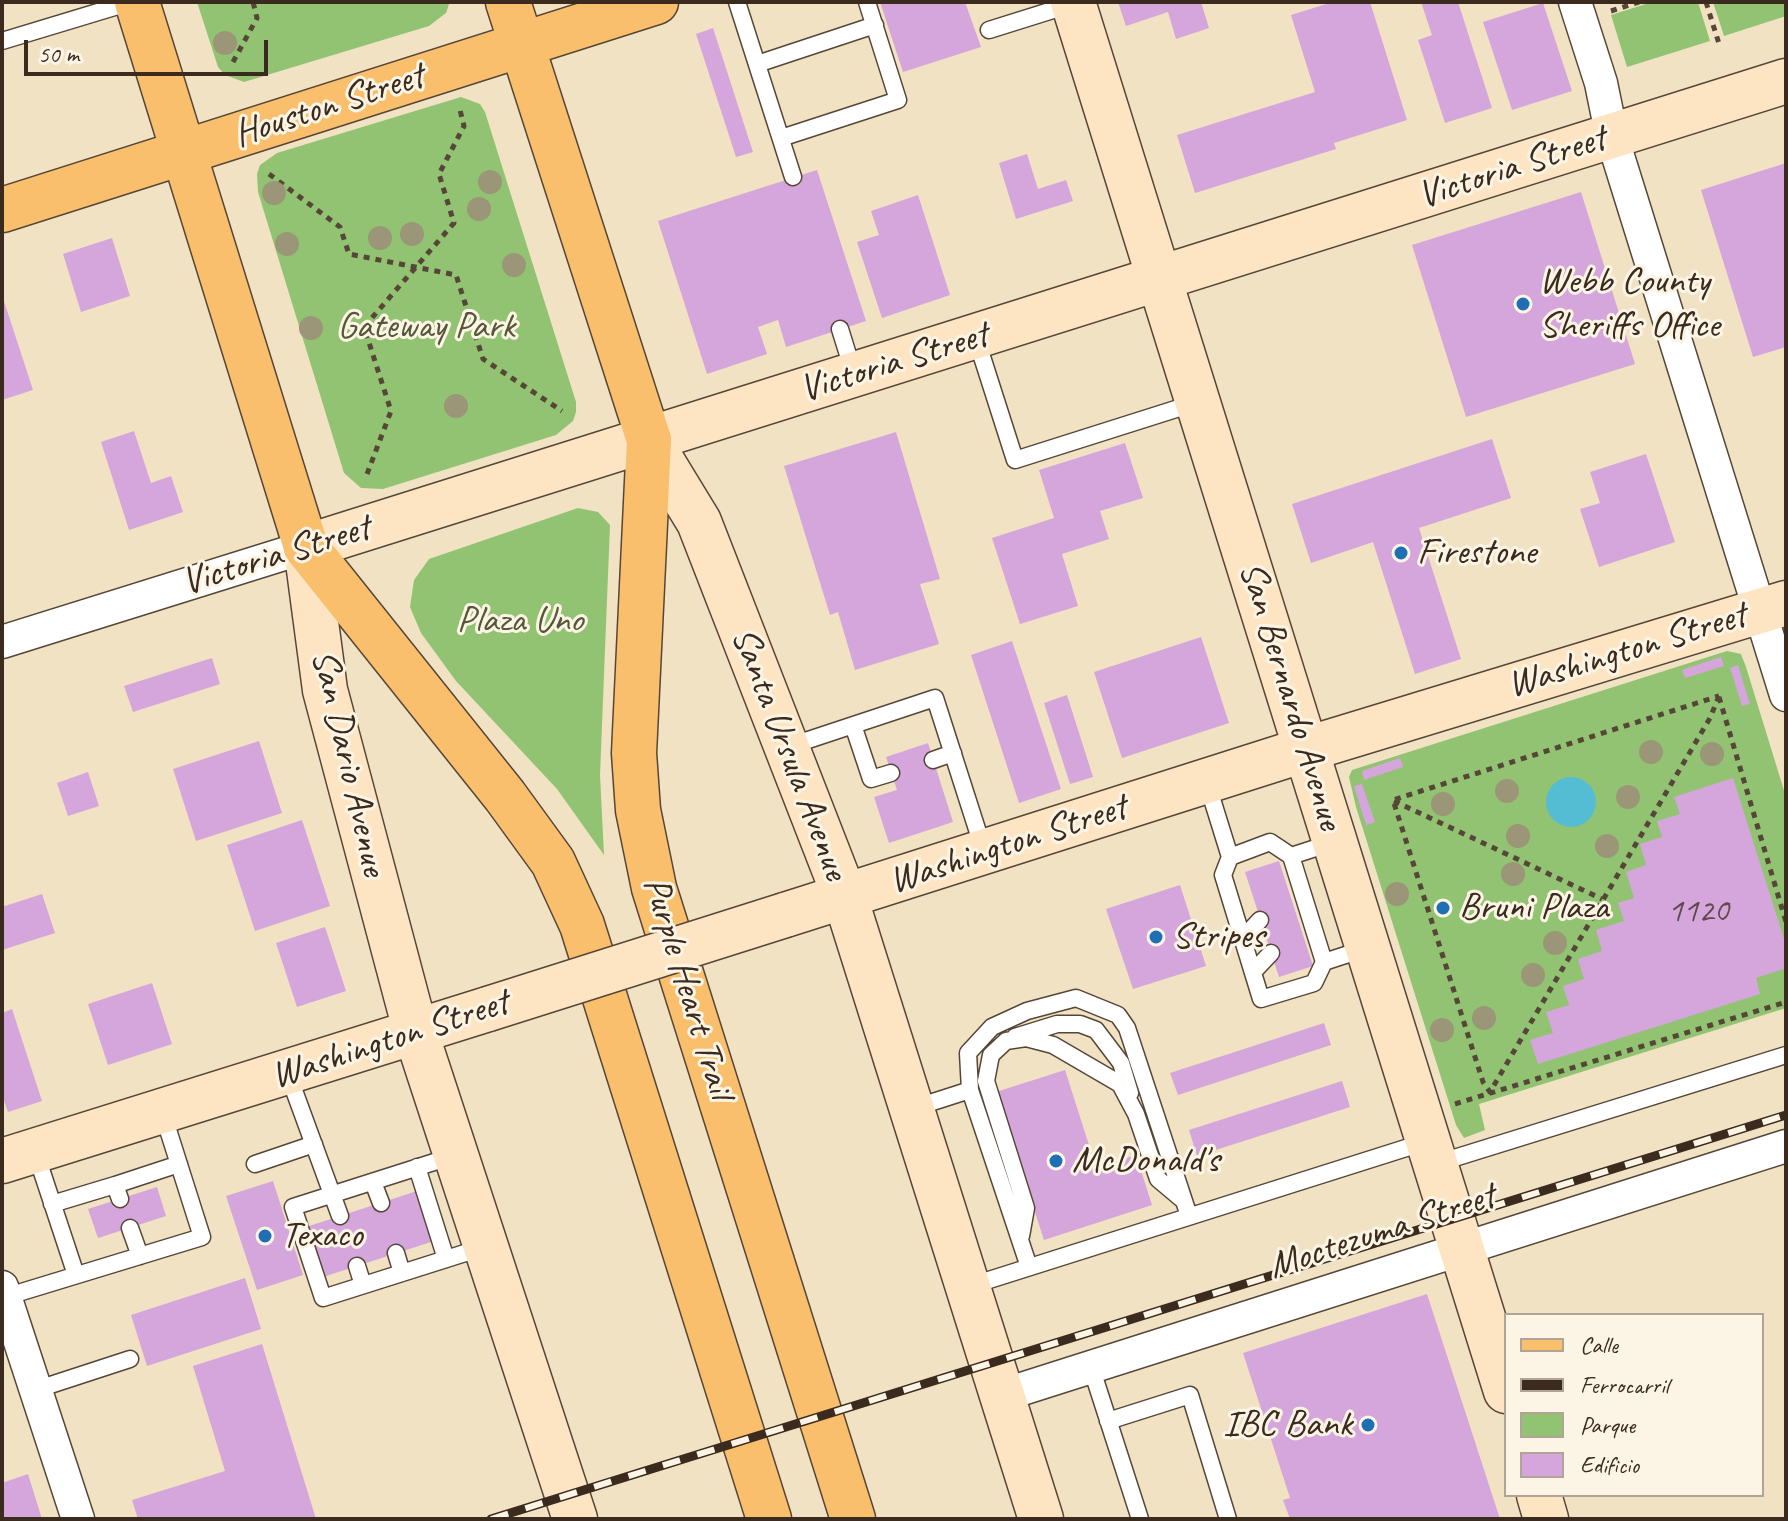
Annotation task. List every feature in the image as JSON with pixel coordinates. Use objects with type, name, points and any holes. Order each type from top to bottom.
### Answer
[{"type":"main road","name":"San Dario Avenue","points":[[137,2],[306,547],[325,690],[416,1033],[436,1161],[466,1253],[575,1519]]},
{"type":"main road","name":"Santa Ursula Avenue","points":[[508,2],[649,440],[699,522],[845,897],[1041,1519]]},
{"type":"main road","name":"Houston Street","points":[[2,210],[656,2]]},
{"type":"main road","name":"San Bernardo Avenue","points":[[1074,3],[1504,1385]]},
{"type":"main road","name":"Victoria Street","points":[[306,547],[1786,81]]},
{"type":"main road","name":"Purple Heart Trail","points":[[649,440],[634,753],[638,810],[654,888],[853,1519]]},
{"type":"main road","points":[[306,547],[505,796],[559,875],[582,925],[769,1519]]},
{"type":"main road","name":"Washington Street","points":[[18,1156],[416,1033],[1307,749],[1773,607]]},
{"type":"main road","points":[[1540,1497],[1546,1519]]},
{"type":"street","points":[[1589,8],[1612,137],[1773,607],[1786,695]]},
{"type":"street","name":"Victoria Street","points":[[2,642],[306,547]]},
{"type":"street","name":"Moctezuma Street","points":[[1003,1395],[1786,1146]]},
{"type":"street","points":[[4,1292],[78,1519]]},
{"type":"lane","points":[[2,41],[131,2]]},
{"type":"lane","points":[[737,2],[793,177]]},
{"type":"lane","points":[[781,138],[898,100],[867,2]]},
{"type":"lane","points":[[989,30],[1074,3]]},
{"type":"lane","points":[[757,64],[875,25]]},
{"type":"lane","points":[[840,329],[854,375]]},
{"type":"lane","points":[[976,338],[1015,460],[1199,402]]},
{"type":"lane","points":[[786,748],[935,698],[985,852]]},
{"type":"lane","points":[[853,725],[871,779],[891,773]]},
{"type":"lane","points":[[933,760],[953,753]]},
{"type":"lane","points":[[1206,781],[1230,857],[1223,875],[1261,999],[1314,983],[1324,962],[1367,948]]},
{"type":"lane","points":[[1291,856],[1335,841]]},
{"type":"lane","points":[[1230,857],[1270,842],[1291,856]]},
{"type":"lane","points":[[1291,856],[1292,882],[1304,919],[1324,962]]},
{"type":"lane","points":[[1243,938],[1260,920]]},
{"type":"lane","points":[[1253,972],[1271,953]]},
{"type":"lane","points":[[1029,1267],[970,1090],[968,1053],[992,1027],[1027,1011],[1076,998],[1118,1015],[1127,1028],[1186,1209]]},
{"type":"lane","points":[[1021,1239],[1026,1208],[986,1081],[991,1055],[1006,1041],[1043,1025],[1080,1024],[1096,1030],[1121,1063],[1158,1179],[1186,1209]]},
{"type":"lane","points":[[1006,1041],[1026,1038],[1053,1045],[1093,1066],[1120,1084],[1136,1114]]},
{"type":"lane","points":[[968,1286],[1029,1267],[1186,1209],[1430,1153],[1786,1055]]},
{"type":"lane","points":[[288,1072],[340,1216]]},
{"type":"lane","points":[[911,1108],[970,1090]]},
{"type":"lane","points":[[4,1292],[76,1275],[202,1237],[163,1111]]},
{"type":"lane","points":[[255,1164],[314,1144]]},
{"type":"lane","points":[[18,1156],[52,1204],[76,1275]]},
{"type":"lane","points":[[436,1161],[293,1207],[323,1298],[466,1253]]},
{"type":"lane","points":[[52,1204],[118,1192],[179,1164]]},
{"type":"lane","points":[[373,1182],[381,1203]]},
{"type":"lane","points":[[130,1228],[140,1256]]},
{"type":"lane","points":[[396,1253],[402,1273]]},
{"type":"lane","points":[[357,1266],[363,1285]]},
{"type":"lane","points":[[35,1390],[130,1359]]},
{"type":"lane","points":[[1091,1367],[1140,1519]]},
{"type":"lane","points":[[1108,1421],[1190,1395],[1228,1519]]},
{"type":"path","points":[[233,62],[257,18],[253,2]]},
{"type":"path","points":[[1589,8],[1639,2]]},
{"type":"path","points":[[1706,2],[1720,47]]},
{"type":"path","points":[[367,474],[391,411],[364,327],[454,223],[439,174],[464,126],[460,110]]},
{"type":"path","points":[[269,174],[340,227],[349,254],[456,275],[483,359],[562,411]]},
{"type":"path","points":[[1393,800],[1719,696]]},
{"type":"path","points":[[1393,800],[1483,1082],[1490,1092],[1710,718],[1719,696]]},
{"type":"path","points":[[1719,696],[1786,922]]},
{"type":"path","points":[[1393,800],[1602,899]]},
{"type":"path","points":[[1450,1106],[1786,1002]]},
{"type":"green space","points":[[197,2],[449,4],[446,13],[429,26],[244,82],[225,75],[218,67]]},
{"type":"green space","points":[[1652,2],[1698,2],[1710,41],[1627,67],[1611,15]]},
{"type":"green space","points":[[1713,2],[1786,2],[1786,16],[1724,36]]},
{"type":"green space","name":"Gateway Park","points":[[461,97],[480,104],[485,112],[576,402],[576,412],[573,421],[556,435],[383,489],[361,488],[344,473],[258,192],[257,174],[260,165],[277,153]]},
{"type":"green space","name":"Plaza Uno","points":[[578,508],[598,512],[610,525],[600,775],[604,855],[557,789],[456,681],[421,633],[410,607],[414,580],[429,559]]},
{"type":"green space","name":"Bruni Plaza","points":[[1727,651],[1741,654],[1786,797],[1786,1008],[1479,1104],[1485,1130],[1464,1138],[1456,1125],[1356,807],[1349,777],[1352,770]]},
{"type":"water","points":[[1571,777],[1589,784],[1596,802],[1589,820],[1571,827],[1553,820],[1546,802],[1553,784]]},
{"type":"building","points":[[880,2],[965,2],[981,47],[903,72]]},
{"type":"building","points":[[1118,2],[1201,2],[1209,28],[1176,39],[1168,12],[1126,26]]},
{"type":"building","points":[[1333,2],[1370,2],[1407,120],[1334,143],[1336,149],[1195,193],[1177,135],[1315,92],[1291,15]]},
{"type":"building","points":[[1421,2],[1458,2],[1492,108],[1445,123],[1418,40],[1432,35]]},
{"type":"building","points":[[1543,3],[1572,91],[1512,110],[1483,22]]},
{"type":"building","points":[[713,28],[753,152],[736,157],[696,34]]},
{"type":"building","points":[[1027,154],[1038,189],[1066,180],[1073,201],[1016,219],[999,163]]},
{"type":"building","points":[[1786,163],[1786,347],[1753,357],[1701,190]]},
{"type":"building","points":[[817,170],[866,321],[786,347],[778,320],[758,327],[767,354],[707,374],[658,221]]},
{"type":"building","name":"Webb County Sheriffs Office","points":[[1581,192],[1635,364],[1466,417],[1412,245]]},
{"type":"building","points":[[918,195],[950,295],[882,318],[857,242],[879,235],[871,211]]},
{"type":"building","points":[[112,238],[130,296],[81,312],[63,254]]},
{"type":"building","points":[[2,295],[33,390],[2,400]]},
{"type":"building","points":[[134,431],[151,483],[171,476],[183,512],[129,530],[101,442]]},
{"type":"building","points":[[896,432],[940,579],[920,584],[939,644],[855,670],[838,612],[830,615],[784,466]]},
{"type":"building","name":"Firestone","points":[[1492,439],[1511,498],[1419,528],[1461,659],[1415,674],[1373,542],[1311,563],[1292,504]]},
{"type":"building","points":[[1125,443],[1143,498],[1100,511],[1109,539],[1062,554],[1078,606],[1020,624],[992,538],[1054,518],[1039,470]]},
{"type":"building","points":[[1646,454],[1675,542],[1599,567],[1580,509],[1600,503],[1590,472]]},
{"type":"building","points":[[1201,637],[1229,723],[1122,758],[1094,672]]},
{"type":"building","points":[[1012,641],[1061,789],[1019,803],[971,655]]},
{"type":"building","points":[[1721,657],[1724,666],[1685,678],[1682,670]]},
{"type":"building","points":[[212,658],[220,684],[133,712],[124,686]]},
{"type":"building","points":[[1738,665],[1750,704],[1742,706],[1730,668]]},
{"type":"building","points":[[1067,695],[1093,777],[1070,784],[1044,703]]},
{"type":"building","points":[[259,741],[282,813],[196,841],[173,769]]},
{"type":"building","points":[[928,743],[953,822],[889,843],[874,797],[897,790],[886,757]]},
{"type":"building","points":[[1400,758],[1403,767],[1364,780],[1362,771]]},
{"type":"building","points":[[88,772],[99,806],[68,816],[57,783]]},
{"type":"building","points":[[1733,778],[1786,945],[1786,968],[1756,978],[1760,994],[1538,1064],[1530,1040],[1553,1033],[1546,1012],[1569,1005],[1563,986],[1584,979],[1578,959],[1602,951],[1596,930],[1624,921],[1618,903],[1634,898],[1626,872],[1646,865],[1640,844],[1662,837],[1657,821],[1680,814],[1674,797]]},
{"type":"building","points":[[1362,784],[1375,822],[1366,825],[1354,786]]},
{"type":"building","points":[[302,820],[330,906],[255,931],[227,845]]},
{"type":"building","points":[[1279,861],[1313,966],[1279,977],[1245,872]]},
{"type":"building","name":"Stripes","points":[[1180,885],[1206,966],[1133,989],[1106,909]]},
{"type":"building","points":[[42,894],[55,933],[2,950],[2,907]]},
{"type":"building","points":[[325,927],[346,991],[297,1007],[276,943]]},
{"type":"building","points":[[152,983],[172,1044],[108,1065],[88,1004]]},
{"type":"building","points":[[12,1009],[42,1101],[8,1112],[2,1095],[2,1013]]},
{"type":"building","points":[[1324,1023],[1331,1045],[1178,1095],[1170,1073]]},
{"type":"building","name":"McDonald's","points":[[1065,1070],[1096,1167],[1136,1155],[1152,1205],[1044,1240],[996,1092]]},
{"type":"building","points":[[1342,1081],[1350,1107],[1197,1156],[1189,1130]]},
{"type":"building","name":"Texaco","points":[[273,1181],[303,1275],[257,1290],[226,1196]]},
{"type":"building","points":[[157,1187],[166,1216],[98,1238],[88,1209]]},
{"type":"building","name":"Texaco","points":[[417,1191],[434,1241],[320,1278],[303,1228]]},
{"type":"building","points":[[245,1278],[261,1329],[147,1366],[131,1315]]},
{"type":"building","name":"IBC Bank","points":[[1427,1294],[1500,1519],[1290,1519],[1283,1500],[1290,1498],[1243,1353]]},
{"type":"building","points":[[262,1344],[316,1519],[138,1519],[132,1500],[225,1471],[193,1366]]},
{"type":"building","points":[[28,1474],[42,1519],[2,1519],[2,1483]]},
{"type":"railway","points":[[491,1519],[1786,1115]]},
{"type":"place","name":"Webb County Sheriffs Office","points":[[1523,304]]},
{"type":"place","name":"Firestone","points":[[1401,553]]},
{"type":"place","name":"Bruni Plaza","points":[[1443,908]]},
{"type":"place","name":"Stripes","points":[[1156,937]]},
{"type":"place","name":"McDonald's","points":[[1056,1161]]},
{"type":"place","name":"Texaco","points":[[265,1236]]},
{"type":"place","name":"IBC Bank","points":[[1368,1425]]}]
